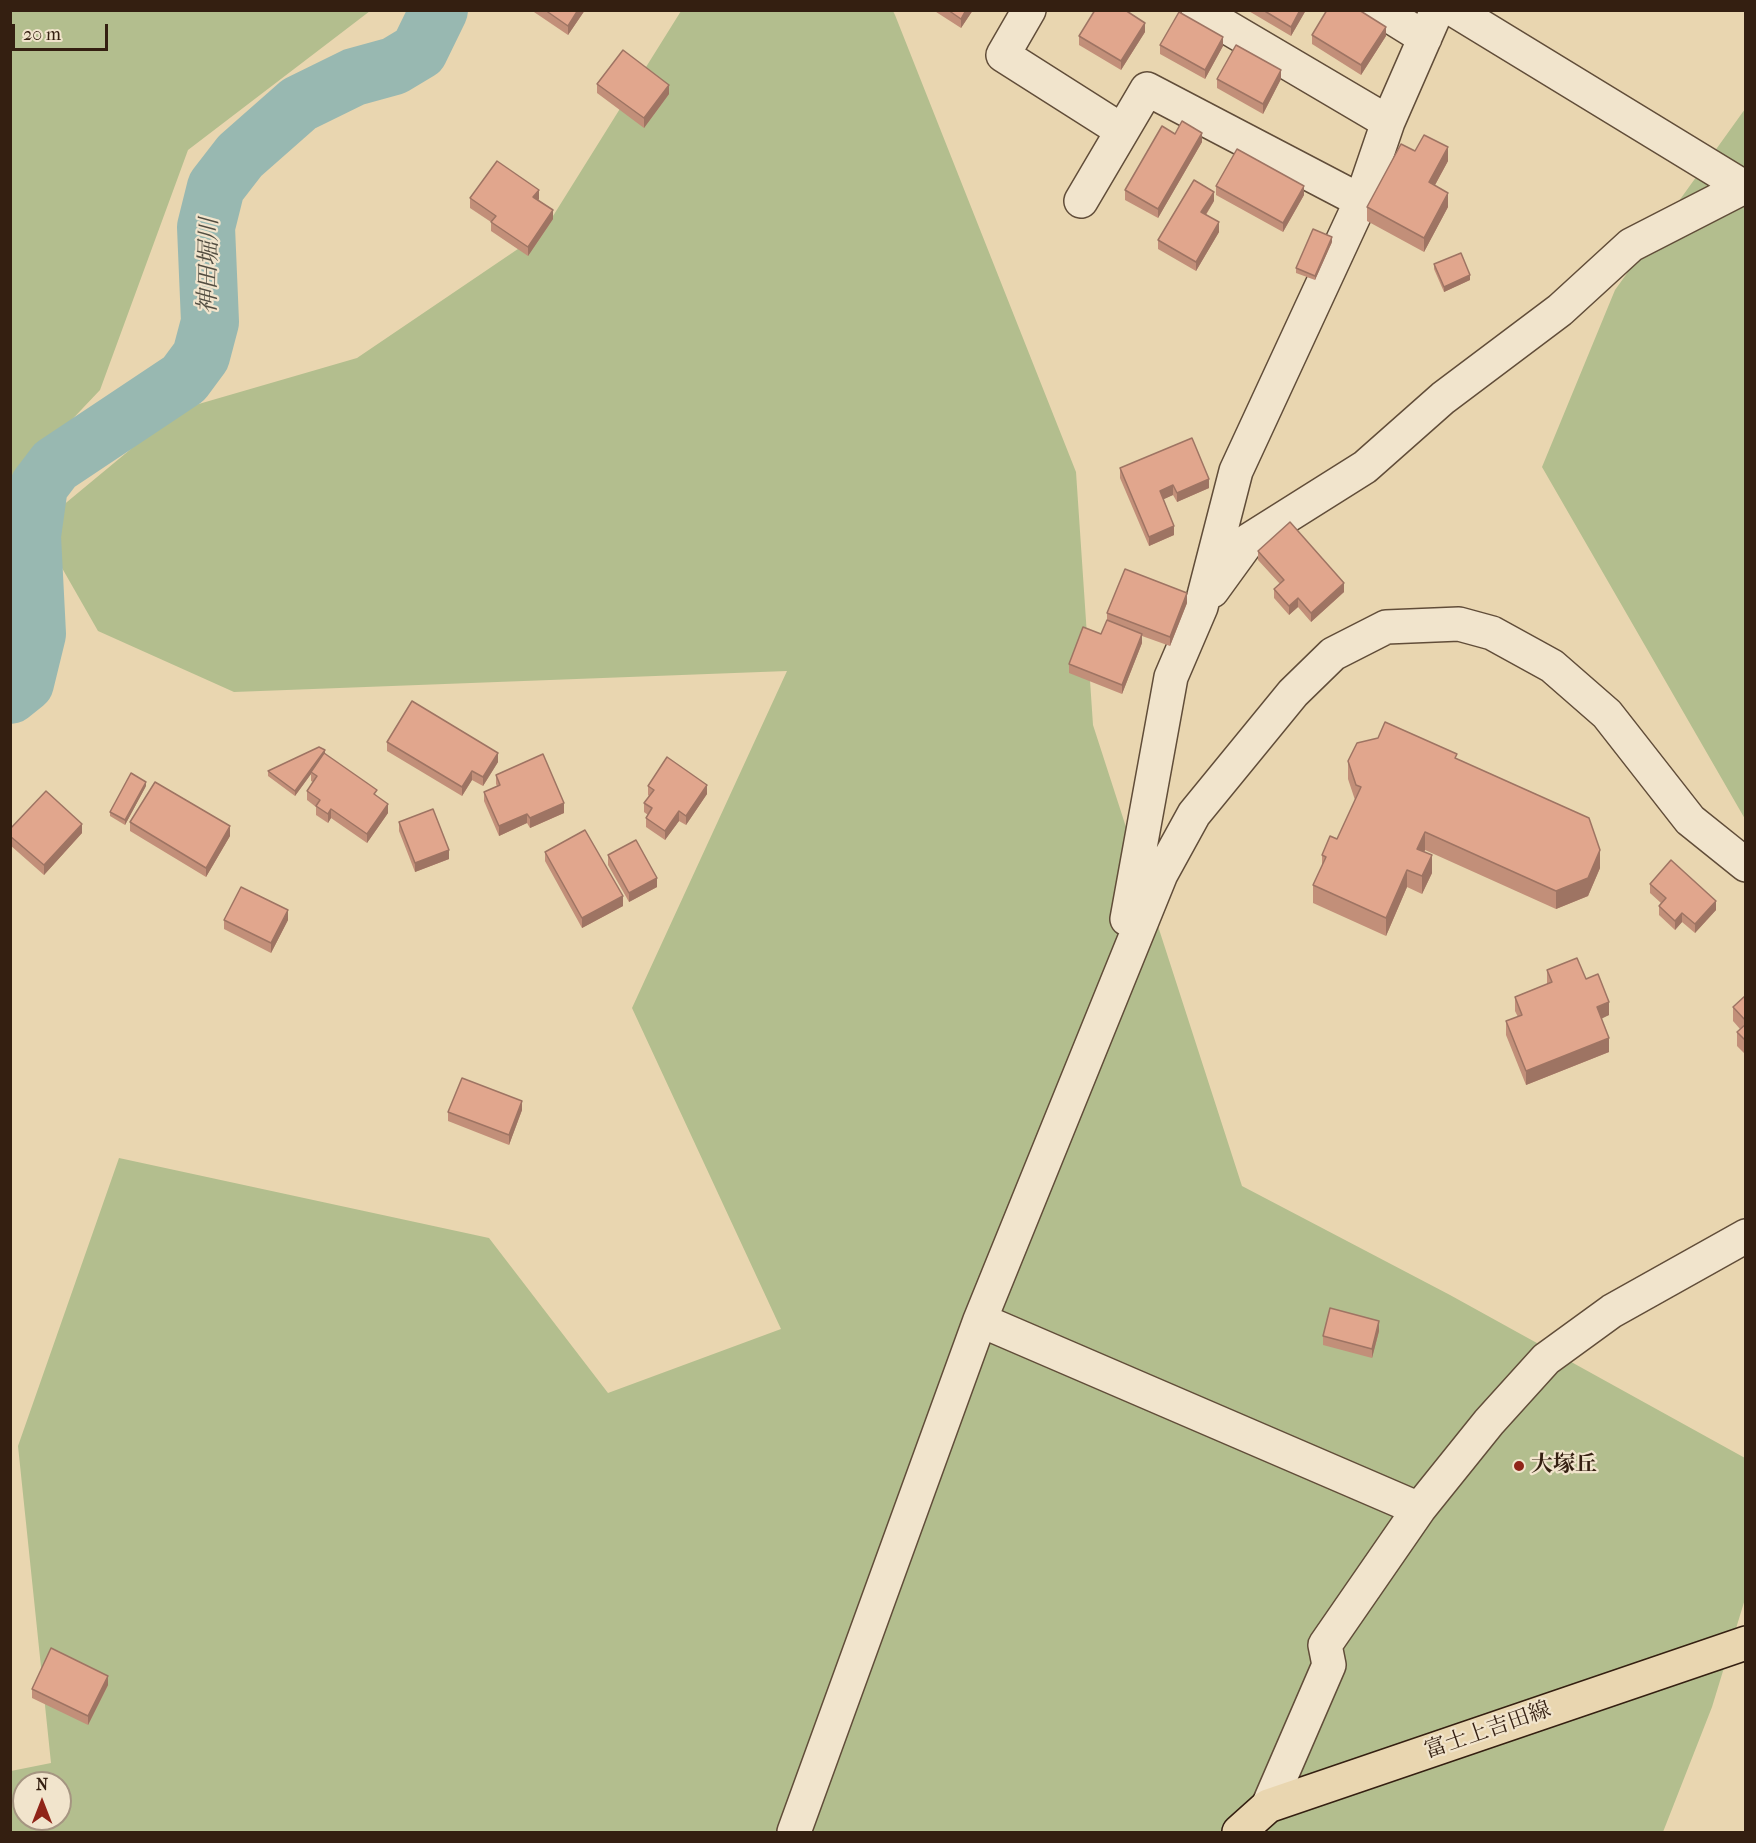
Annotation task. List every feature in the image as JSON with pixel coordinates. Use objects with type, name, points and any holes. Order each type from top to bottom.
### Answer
[{"type":"main road","name":"富士上吉田線","points":[[1239,1833],[1268,1806],[1746,1643]]},
{"type":"street","points":[[1029,10],[1003,55],[1121,130]]},
{"type":"street","points":[[1198,10],[1388,122]]},
{"type":"street","points":[[1113,994],[1171,677],[1201,608],[1236,471],[1362,201],[1388,122],[1431,24],[1380,10]]},
{"type":"street","points":[[1454,10],[1745,187]]},
{"type":"street","points":[[1081,201],[1147,88],[1362,201]]},
{"type":"street","points":[[1201,608],[1249,540],[1365,467],[1443,399],[1560,310],[1631,245],[1745,187]]},
{"type":"street","points":[[794,1833],[980,1320],[1161,874],[1194,814],[1293,693],[1333,654],[1386,627],[1459,624],[1492,633],[1552,666],[1607,714],[1690,820],[1746,865]]},
{"type":"street","points":[[1268,1806],[1329,1665],[1325,1645],[1419,1509],[1489,1422],[1546,1359],[1612,1311],[1746,1236]]},
{"type":"street","points":[[980,1320],[1419,1509]]},
{"type":"green space","points":[[11,10],[370,11],[188,150],[100,390],[11,484]]},
{"type":"green space","points":[[681,11],[893,11],[1076,472],[1093,725],[1242,1186],[1450,1295],[1745,1458],[1745,1599],[1712,1707],[1663,1832],[11,1832],[11,1771],[51,1763],[18,1446],[119,1158],[489,1238],[608,1393],[781,1329],[632,1008],[787,671],[234,692],[98,631],[38,526],[178,410],[357,358],[543,232]]},
{"type":"green space","points":[[1745,109],[1745,819],[1542,467],[1615,290]]},
{"type":"building","points":[[545,10],[578,10],[568,26]]},
{"type":"building","points":[[948,10],[966,10],[961,19]]},
{"type":"building","points":[[1095,10],[1125,10],[1145,23],[1121,61],[1079,36]]},
{"type":"building","points":[[1263,10],[1300,10],[1291,27]]},
{"type":"building","points":[[1327,10],[1359,10],[1386,27],[1361,65],[1312,35]]},
{"type":"building","points":[[1179,12],[1223,37],[1205,70],[1160,45]]},
{"type":"building","points":[[1236,45],[1281,70],[1263,104],[1217,79]]},
{"type":"building","points":[[623,50],[669,85],[644,118],[597,84]]},
{"type":"building","points":[[1182,121],[1202,133],[1158,209],[1125,190],[1162,126],[1175,134]]},
{"type":"building","points":[[1424,135],[1448,147],[1429,182],[1448,193],[1424,238],[1367,207],[1401,144],[1415,151]]},
{"type":"building","points":[[1237,149],[1304,186],[1283,223],[1216,186]]},
{"type":"building","points":[[497,161],[539,190],[533,197],[553,210],[528,247],[491,222],[496,216],[470,198]]},
{"type":"building","points":[[1194,180],[1214,192],[1201,212],[1219,222],[1196,262],[1158,240]]},
{"type":"building","points":[[1313,229],[1332,237],[1315,276],[1296,268]]},
{"type":"building","points":[[1461,253],[1470,275],[1444,287],[1434,264]]},
{"type":"building","points":[[1192,438],[1209,479],[1177,493],[1173,485],[1160,491],[1174,526],[1149,537],[1120,468]]},
{"type":"building","points":[[1290,522],[1344,583],[1311,613],[1298,598],[1289,606],[1274,589],[1284,580],[1258,551]]},
{"type":"building","points":[[1125,569],[1187,593],[1170,637],[1107,613]]},
{"type":"building","points":[[1107,620],[1142,634],[1122,685],[1069,664],[1083,627],[1101,634]]},
{"type":"building","points":[[412,701],[498,753],[483,777],[472,771],[462,787],[387,742]]},
{"type":"building","points":[[1385,722],[1457,754],[1455,758],[1589,818],[1600,850],[1588,878],[1556,891],[1425,832],[1417,849],[1432,855],[1422,876],[1407,870],[1386,918],[1313,885],[1326,857],[1322,855],[1330,836],[1337,839],[1361,787],[1356,785],[1348,761],[1357,743],[1378,738]]},
{"type":"building","points":[[319,747],[325,750],[295,791],[268,771]]},
{"type":"building","points":[[324,753],[377,790],[374,794],[388,804],[367,834],[331,809],[328,814],[316,806],[320,800],[307,791],[317,776],[311,772]]},
{"type":"building","points":[[543,754],[564,803],[530,818],[527,814],[499,826],[484,792],[500,785],[496,775]]},
{"type":"building","points":[[667,757],[707,785],[686,816],[679,811],[665,831],[646,818],[652,808],[644,803],[654,790],[648,786]]},
{"type":"building","points":[[131,773],[146,782],[125,820],[110,812]]},
{"type":"building","points":[[155,782],[230,826],[206,868],[130,822]]},
{"type":"building","points":[[46,791],[82,824],[44,865],[10,836],[10,829]]},
{"type":"building","points":[[433,809],[449,850],[415,863],[399,822]]},
{"type":"building","points":[[585,830],[623,896],[582,918],[545,852]]},
{"type":"building","points":[[636,840],[657,878],[629,893],[608,855]]},
{"type":"building","points":[[1671,860],[1716,901],[1695,924],[1682,913],[1675,921],[1659,906],[1666,898],[1650,884]]},
{"type":"building","points":[[241,887],[288,910],[271,943],[224,920]]},
{"type":"building","points":[[1577,958],[1586,979],[1598,974],[1609,1002],[1597,1007],[1609,1038],[1526,1071],[1506,1021],[1522,1015],[1515,997],[1552,982],[1547,970]]},
{"type":"building","points":[[1746,995],[1746,1021],[1733,1007]]},
{"type":"building","points":[[1746,1024],[1746,1041],[1737,1032]]},
{"type":"building","points":[[462,1078],[522,1101],[509,1135],[448,1112]]},
{"type":"building","points":[[1330,1308],[1379,1321],[1372,1349],[1323,1336]]},
{"type":"building","points":[[51,1648],[108,1676],[88,1716],[32,1689]]},
{"type":"waterway","name":"神田堀川","points":[[10,695],[25,683],[37,634],[32,536],[39,486],[55,465],[184,379],[201,356],[210,322],[206,227],[216,187],[240,156],[299,104],[354,77],[394,66],[419,51],[439,10]]},
{"type":"place","name":"大塚丘","points":[[1519,1466]]}]
